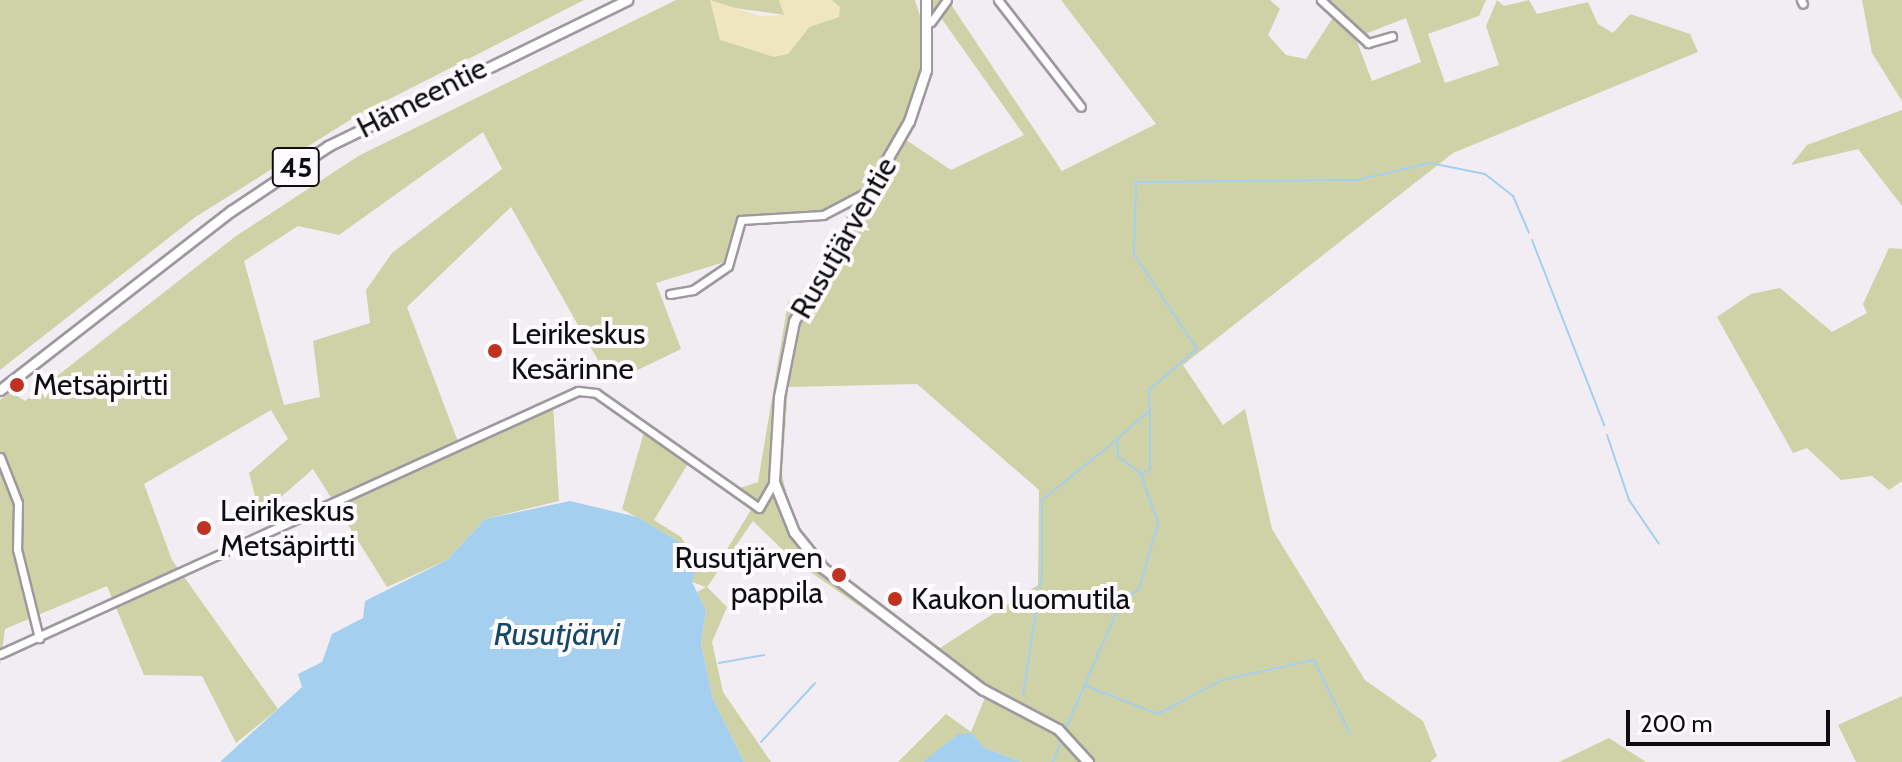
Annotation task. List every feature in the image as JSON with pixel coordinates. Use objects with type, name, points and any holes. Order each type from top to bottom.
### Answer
[{"type":"main road","name":"Hämeentie","points":[[0,390],[231,211],[328,146],[627,0]]},
{"type":"main road","name":"Rusutjärventie","points":[[926,0],[931,22],[909,121],[794,321],[775,426],[774,482],[794,532],[823,568],[982,689],[1058,729],[1088,762]]},
{"type":"street","points":[[931,22],[947,0]]},
{"type":"street","points":[[998,0],[1081,107]]},
{"type":"street","points":[[1321,0],[1368,43],[1392,36]]},
{"type":"street","points":[[670,294],[693,290],[728,266],[741,220],[823,215],[869,191]]},
{"type":"street","points":[[0,654],[578,391],[608,400],[759,508],[774,482]]},
{"type":"street","points":[[0,457],[18,503],[17,549],[39,638]]},
{"type":"green space","points":[[0,0],[584,0],[358,115],[194,218],[0,370]]},
{"type":"green space","points":[[676,0],[779,0],[785,15],[720,6],[788,54],[809,27],[839,17],[832,0],[915,0],[930,48],[903,138],[951,170],[1024,135],[939,15],[935,18],[931,0],[948,0],[1062,171],[1156,124],[1061,0],[1270,0],[1280,9],[1268,35],[1286,55],[1306,59],[1334,16],[1356,39],[1372,81],[1421,62],[1406,18],[1360,36],[1324,0],[1486,0],[1479,16],[1428,34],[1445,83],[1499,65],[1486,26],[1497,0],[1504,6],[1529,0],[1537,14],[1588,2],[1598,24],[1613,33],[1630,14],[1690,34],[1698,52],[1453,153],[1183,365],[1223,425],[1245,409],[1272,529],[1365,680],[1423,721],[1437,756],[1430,762],[1022,762],[985,748],[971,733],[923,762],[898,762],[946,714],[971,732],[986,695],[792,559],[753,521],[707,587],[727,607],[712,642],[723,692],[771,762],[744,762],[713,699],[701,644],[706,610],[697,592],[706,587],[692,582],[678,541],[622,509],[646,425],[692,457],[654,520],[681,537],[703,573],[715,569],[752,508],[737,489],[758,482],[788,302],[802,292],[864,190],[823,213],[739,216],[728,261],[656,283],[681,349],[611,383],[511,207],[407,307],[460,447],[553,405],[559,501],[485,519],[447,560],[387,587],[313,469],[265,511],[256,500],[249,473],[288,439],[271,410],[144,484],[172,560],[278,709],[236,743],[202,676],[144,675],[107,586],[5,629],[0,666],[0,400],[11,392],[25,401],[236,236],[360,155]],"holes":[[[483,132],[502,169],[392,253],[366,290],[370,323],[313,341],[320,397],[284,405],[244,261],[298,226],[339,235]],[[917,384],[1039,490],[1038,585],[940,648],[820,557],[794,525],[782,475],[788,387]]]},
{"type":"green space","points":[[1862,0],[1902,0],[1902,101],[1872,53]]},
{"type":"green space","points":[[1902,110],[1902,206],[1858,149],[1791,165],[1807,145]]},
{"type":"green space","points":[[1889,248],[1902,249],[1902,481],[1889,490],[1872,476],[1841,480],[1807,448],[1793,453],[1717,317],[1751,294],[1780,288],[1832,332],[1867,313],[1863,304]]},
{"type":"green space","points":[[1902,696],[1902,762],[1856,762],[1838,725]]},
{"type":"green space","points":[[1609,738],[1646,762],[1559,762]]},
{"type":"sand","points":[[710,0],[760,16],[784,15],[779,0],[832,0],[840,7],[839,17],[809,27],[788,54],[774,57],[720,40]]},
{"type":"water","name":"Rusutjärvi","points":[[570,501],[637,517],[678,541],[697,567],[692,582],[706,610],[701,644],[713,699],[744,762],[220,762],[302,687],[298,674],[322,662],[332,634],[363,618],[365,601],[447,560],[485,519]]},
{"type":"water","points":[[971,733],[985,748],[1022,762],[923,762],[958,734]]},
{"type":"waterway","points":[[1067,726],[1121,602],[1139,589],[1158,523],[1141,474],[1118,456],[1117,439],[1150,410],[1149,390],[1197,349],[1134,254],[1136,182],[1357,180],[1430,163],[1485,174],[1513,196],[1529,233]]},
{"type":"waterway","points":[[1532,240],[1604,425]]},
{"type":"waterway","points":[[1143,473],[1150,470],[1150,412]]},
{"type":"waterway","points":[[1607,435],[1629,500],[1659,544]]},
{"type":"waterway","points":[[1023,695],[1042,574],[1042,500],[1115,441]]},
{"type":"waterway","points":[[719,663],[764,655]]},
{"type":"waterway","points":[[1086,686],[1158,714],[1222,680],[1314,660],[1350,734]]},
{"type":"waterway","points":[[761,742],[815,683]]},
{"type":"waterway","points":[[1053,762],[1061,741]]},
{"type":"place","name":"Leirikeskus Kesärinne","points":[[495,351]]},
{"type":"place","name":"Metsäpirtti","points":[[17,385]]},
{"type":"place","name":"Leirikeskus Metsäpirtti","points":[[204,528]]},
{"type":"place","name":"Rusutjärven pappila","points":[[839,575]]},
{"type":"place","name":"Kaukon luomutila","points":[[895,599]]}]
